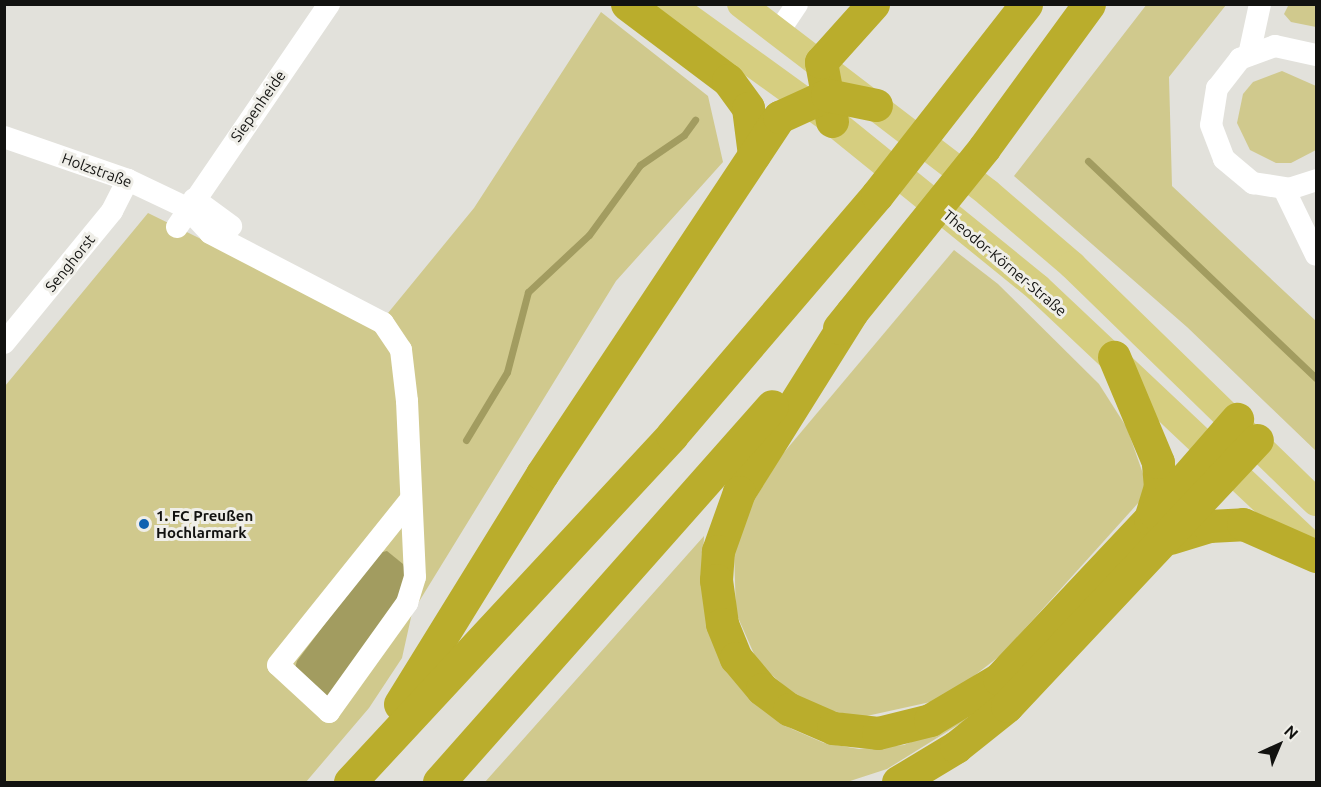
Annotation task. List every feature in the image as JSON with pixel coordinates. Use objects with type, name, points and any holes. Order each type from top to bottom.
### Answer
[{"type":"highway","points":[[627,4],[728,80],[748,108],[754,155]]},
{"type":"highway","points":[[821,106],[821,62],[873,4]]},
{"type":"highway","points":[[350,783],[672,435],[943,115],[1026,4]]},
{"type":"highway","points":[[440,783],[852,312],[984,148],[1089,4]]},
{"type":"highway","points":[[328,783],[418,680],[542,474],[779,117],[821,106],[876,105]]},
{"type":"highway","points":[[852,312],[739,492],[718,550],[722,624],[736,658],[762,689],[789,710],[833,728],[878,733],[930,720],[999,679],[1160,529],[1243,524],[1317,556]]},
{"type":"highway","points":[[1114,357],[1158,462],[1160,529]]},
{"type":"highway","points":[[898,783],[956,747],[1006,706],[1247,430]]},
{"type":"main road","name":"Theodor-Körner-Straße","points":[[670,4],[821,106],[1038,288],[1223,456],[1317,550]]},
{"type":"main road","points":[[741,4],[876,105],[1072,265],[1247,430],[1317,502]]},
{"type":"street","name":"Siepenheide","points":[[186,211],[329,4]]},
{"type":"street","points":[[779,31],[797,4]]},
{"type":"street","points":[[1249,55],[1260,4]]},
{"type":"street","points":[[1317,55],[1275,46],[1249,55],[1216,88],[1211,106],[1215,143],[1237,173],[1253,183],[1284,189],[1317,180]]},
{"type":"street","name":"Holzstraße","points":[[4,137],[128,180],[186,211]]},
{"type":"street","name":"Senghorst","points":[[4,343],[112,212],[128,180]]},
{"type":"street","points":[[1284,189],[1317,255]]},
{"type":"street","points":[[186,211],[231,226]]},
{"type":"street","points":[[186,211],[210,233],[383,323],[401,350],[415,577],[406,603],[329,712],[278,665],[410,500]]},
{"type":"shaded area","points":[[1147,4],[1226,5],[1169,77],[1172,186],[1316,321],[1316,451],[1187,327],[1014,176]]},
{"type":"shaded area","points":[[1289,4],[1316,5],[1316,27],[1291,22],[1284,14]]},
{"type":"shaded area","points":[[601,12],[708,96],[723,162],[616,281],[412,613],[402,658],[369,708],[306,782],[5,782],[5,386],[148,213],[356,315],[388,313],[474,208]]},
{"type":"shaded area","points":[[1282,71],[1316,86],[1316,150],[1291,163],[1276,163],[1250,150],[1237,123],[1243,94],[1253,82]]},
{"type":"shaded area","points":[[954,250],[998,284],[1099,384],[1127,428],[1149,491],[1001,655],[944,699],[862,717],[832,711],[802,701],[758,663],[736,613],[734,550],[744,517],[781,456]]},
{"type":"shaded area","points":[[704,536],[702,580],[763,709],[792,729],[824,743],[859,749],[904,745],[974,715],[887,769],[847,782],[485,782]]},
{"type":"shaded area","points":[[387,551],[403,564],[409,582],[328,700],[295,668],[297,661],[378,553]]},
{"type":"waterway","points":[[466,440],[507,372],[528,292],[589,235],[640,165],[684,135],[695,120]]},
{"type":"waterway","points":[[1088,161],[1316,378]]},
{"type":"place","name":"1. FC Preußen Hochlarmark","points":[[144,524]]}]
